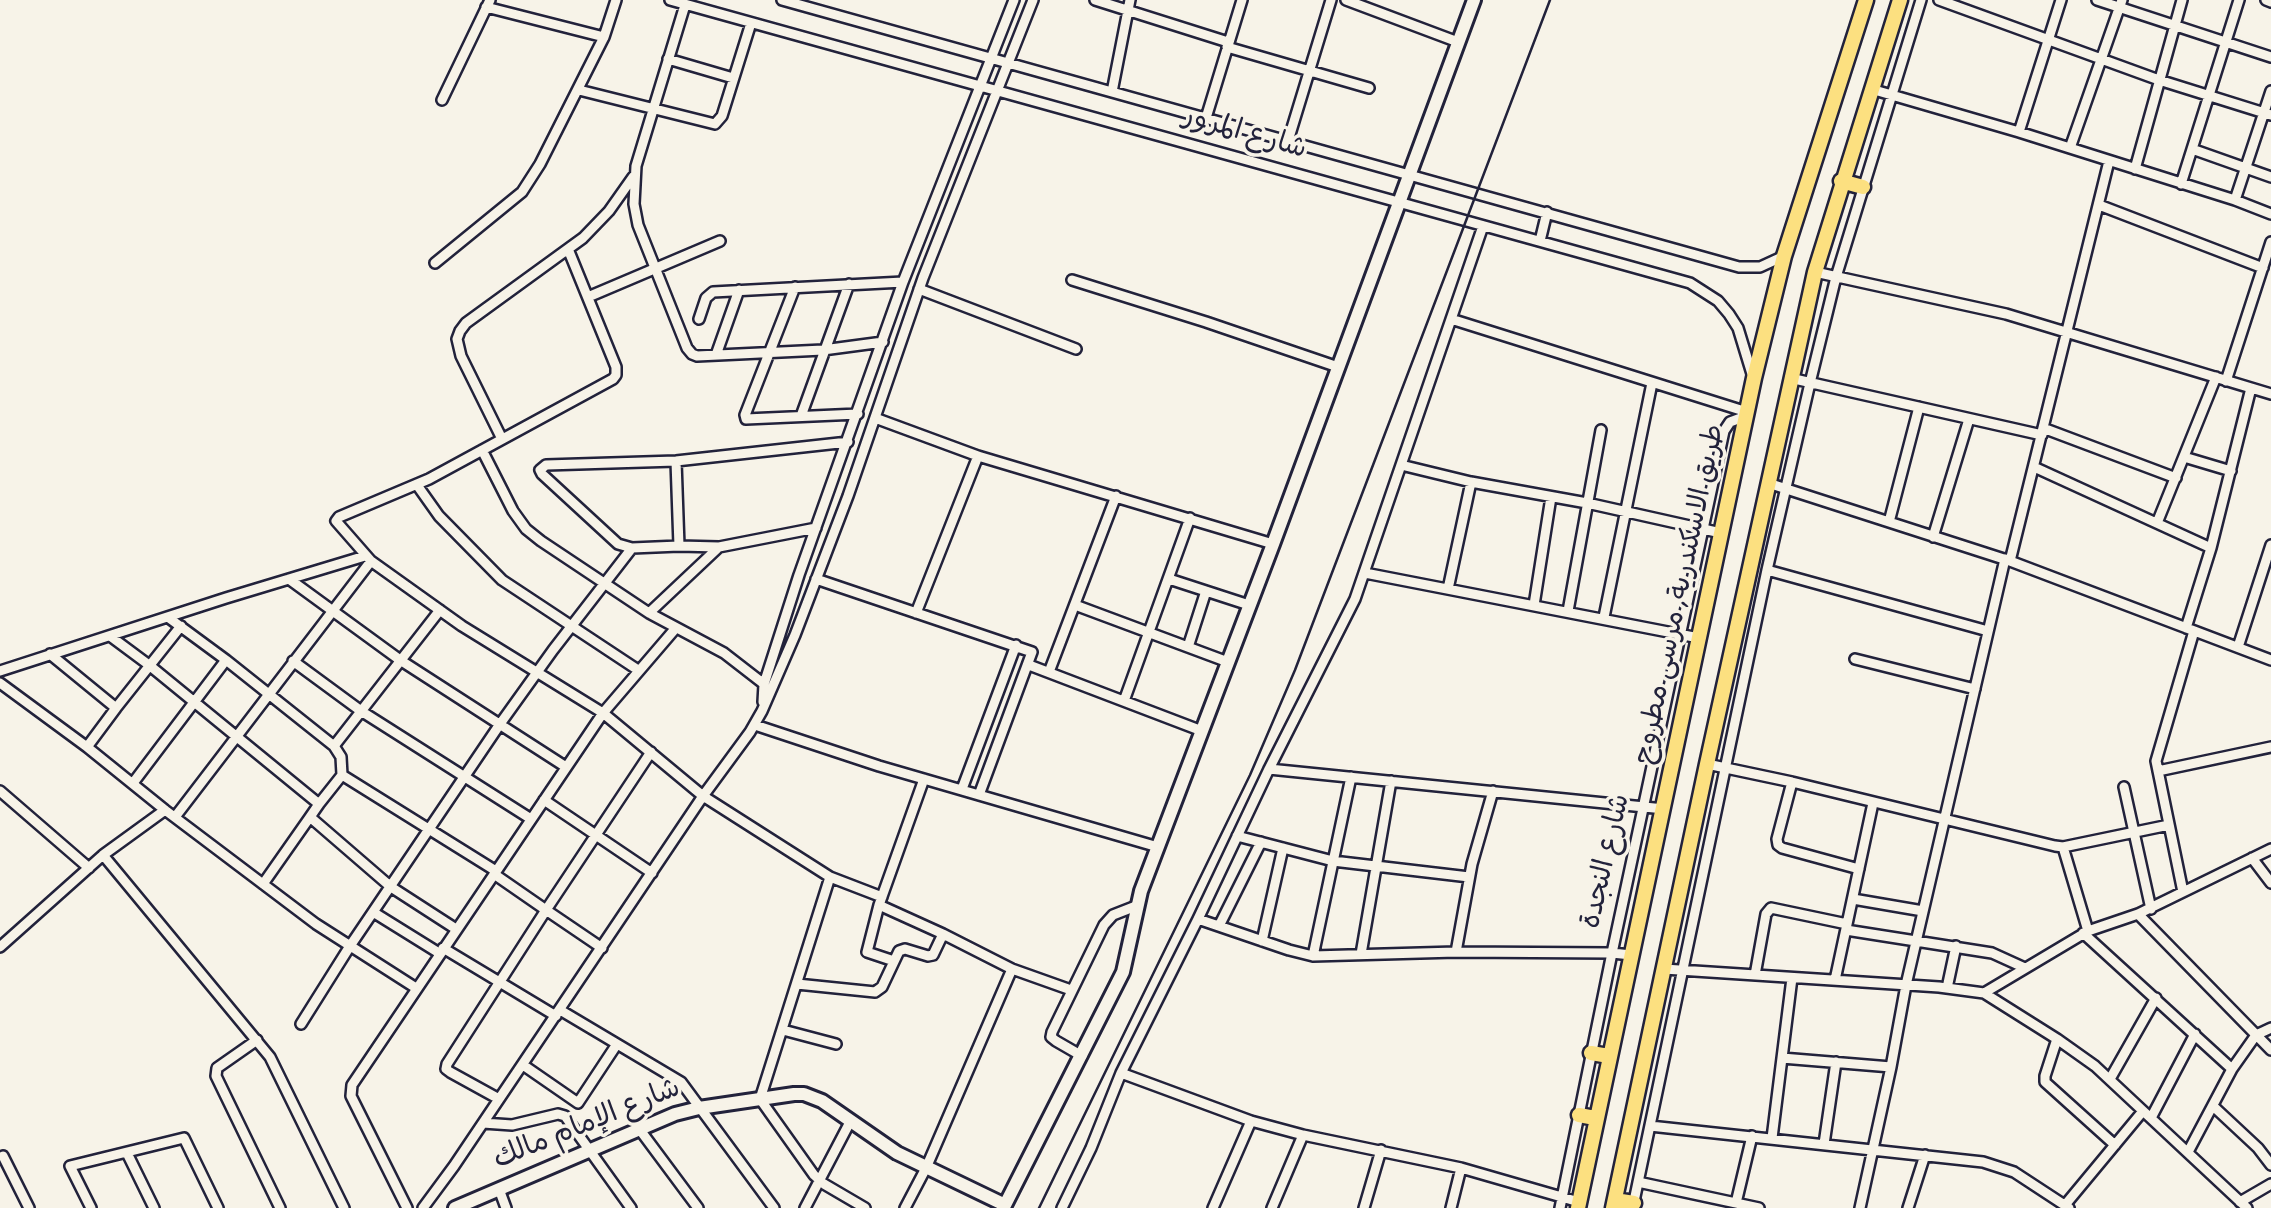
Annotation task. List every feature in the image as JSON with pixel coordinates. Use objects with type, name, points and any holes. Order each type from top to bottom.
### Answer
[{"type":"main road","name":"طريق الاسكندرية, مرسى مطروح","points":[[1578,1205],[1754,378],[1784,256],[1866,0]]},
{"type":"main road","name":"طريق الاسكندرية, مرسى مطروح","points":[[1614,1204],[1815,272],[1841,181],[1900,0]]},
{"type":"main road","points":[[1841,181],[1863,187]]},
{"type":"main road","points":[[1591,1053],[1609,1056]]},
{"type":"main road","points":[[1579,1115],[1595,1118]]},
{"type":"main road","points":[[1614,1204],[1633,1205]]},
{"type":"street","points":[[435,262],[522,192],[579,90],[604,37],[616,0]]},
{"type":"street","name":"شارع المرور","points":[[670,0],[1674,278],[1705,290],[1718,301],[1738,328],[1754,378]]},
{"type":"street","name":"شارع المرور","points":[[782,0],[1739,267],[1760,267],[1784,256]]},
{"type":"street","points":[[762,711],[764,684],[903,282],[1014,0]]},
{"type":"street","points":[[423,1208],[755,725],[795,635],[875,418],[919,289],[1033,0]]},
{"type":"street","points":[[1095,0],[1129,5],[1227,44],[1369,88]]},
{"type":"street","points":[[1206,118],[1242,0]]},
{"type":"street","points":[[1289,141],[1331,0]]},
{"type":"street","points":[[1346,0],[1458,42]]},
{"type":"street","points":[[1004,1207],[1123,972],[1136,905],[1474,0]]},
{"type":"street","points":[[1633,1205],[1767,570],[1810,383],[1836,277],[1920,0]]},
{"type":"street","points":[[1939,0],[2160,80],[2267,114]]},
{"type":"street","points":[[2019,132],[2061,0]]},
{"type":"street","points":[[2097,0],[2120,4],[2271,57]]},
{"type":"street","points":[[2134,169],[2182,0]]},
{"type":"street","points":[[2181,184],[2239,0]]},
{"type":"street","points":[[2266,0],[2271,2]]},
{"type":"street","points":[[442,100],[488,4],[604,37]]},
{"type":"street","points":[[2070,149],[2120,4]]},
{"type":"street","points":[[685,5],[634,176],[635,213],[654,268],[690,352],[697,355],[770,353],[823,350],[883,342]]},
{"type":"street","points":[[1112,92],[1129,5]]},
{"type":"street","points":[[579,90],[715,124],[722,116],[751,23]]},
{"type":"street","points":[[668,59],[733,78]]},
{"type":"street","points":[[1871,89],[2019,132],[2235,200],[2271,214]]},
{"type":"street","points":[[2235,200],[2267,114],[2271,91]]},
{"type":"street","points":[[2192,149],[2271,177]]},
{"type":"street","points":[[1860,1208],[1906,985],[1988,631],[2034,467],[2109,161]]},
{"type":"street","points":[[502,439],[461,356],[457,340],[460,331],[466,323],[568,249],[601,220],[634,176]]},
{"type":"street","points":[[2099,205],[2263,268]]},
{"type":"street","points":[[1540,241],[1547,212]]},
{"type":"street","points":[[1062,1208],[1091,1148],[1121,1073],[1269,769],[1355,600],[1483,226]]},
{"type":"street","points":[[588,297],[720,241]]},
{"type":"street","points":[[2226,381],[2271,242]]},
{"type":"street","points":[[568,249],[617,367],[616,375],[609,382],[417,485],[337,519],[368,559],[440,610],[603,713],[704,796],[830,877],[1012,969],[1071,990]]},
{"type":"street","points":[[1815,272],[2006,314],[2271,394]]},
{"type":"street","points":[[1072,280],[1338,367]]},
{"type":"street","points":[[699,319],[709,294],[739,290],[903,282]]},
{"type":"street","points":[[800,416],[849,284]]},
{"type":"street","points":[[795,287],[745,415],[746,419],[858,414]]},
{"type":"street","points":[[919,289],[1076,349]]},
{"type":"street","points":[[716,355],[739,290]]},
{"type":"street","points":[[1451,319],[1746,414]]},
{"type":"street","points":[[2157,523],[2216,377]]},
{"type":"street","points":[[1790,378],[1969,419],[2043,432],[2176,478]]},
{"type":"street","points":[[1604,617],[1652,383]]},
{"type":"street","points":[[2183,892],[2158,771],[2157,754],[2252,388]]},
{"type":"street","points":[[1889,522],[1919,407]]},
{"type":"street","name":"شارع النجدة","points":[[1560,1208],[1724,432],[1730,422],[1746,414]]},
{"type":"street","points":[[875,418],[978,456],[1273,544]]},
{"type":"street","points":[[1933,537],[1969,419]]},
{"type":"street","points":[[1568,611],[1601,430]]},
{"type":"street","points":[[816,528],[719,547],[624,547],[613,540],[540,470],[546,465],[676,461],[848,443]]},
{"type":"street","points":[[482,450],[513,511],[541,541],[675,629],[724,653],[764,684]]},
{"type":"street","points":[[916,613],[978,456]]},
{"type":"street","points":[[2184,457],[2231,471]]},
{"type":"street","points":[[676,461],[679,546]]},
{"type":"street","points":[[1402,465],[1471,482],[1587,503],[1721,533]]},
{"type":"street","points":[[2034,467],[2211,548]]},
{"type":"street","points":[[1448,589],[1471,482]]},
{"type":"street","points":[[1768,483],[2008,560],[2271,660]]},
{"type":"street","points":[[417,485],[439,516],[502,580],[638,670]]},
{"type":"street","points":[[1049,672],[1116,496]]},
{"type":"street","points":[[1534,605],[1551,497]]},
{"type":"street","points":[[1124,701],[1190,518]]},
{"type":"street","points":[[2238,647],[2271,545]]},
{"type":"street","points":[[649,613],[719,547]]},
{"type":"street","points":[[301,1024],[350,946],[500,724],[632,548]]},
{"type":"street","points":[[0,671],[289,579],[368,559]]},
{"type":"street","points":[[175,817],[333,610],[368,559]]},
{"type":"street","points":[[1767,570],[1988,631]]},
{"type":"street","points":[[1365,573],[1604,617],[1699,638]]},
{"type":"street","points":[[289,579],[400,660],[566,767]]},
{"type":"street","points":[[816,579],[1032,652],[979,795]]},
{"type":"street","points":[[1169,579],[1250,605]]},
{"type":"street","points":[[1188,647],[1206,591]]},
{"type":"street","points":[[1075,605],[1228,662]]},
{"type":"street","points":[[334,746],[440,610]]},
{"type":"street","points":[[169,618],[268,692],[334,746],[341,757],[342,775],[262,884]]},
{"type":"street","points":[[87,747],[181,626]]},
{"type":"street","points":[[407,1208],[351,1096],[351,1090],[416,988],[603,713],[675,629]]},
{"type":"street","points":[[110,636],[319,804]]},
{"type":"street","points":[[962,789],[1016,645]]},
{"type":"street","points":[[50,654],[116,708]]},
{"type":"street","points":[[1855,659],[1975,689]]},
{"type":"street","points":[[132,783],[226,660]]},
{"type":"street","points":[[293,661],[361,711],[531,819]]},
{"type":"street","points":[[1029,665],[1202,731]]},
{"type":"street","points":[[0,683],[87,747],[262,884],[350,946],[416,988]]},
{"type":"street","points":[[755,725],[924,779],[1158,847]]},
{"type":"street","points":[[2158,771],[2271,747]]},
{"type":"street","points":[[499,1099],[450,1072],[446,1067],[651,752]]},
{"type":"street","points":[[1707,764],[2063,847],[2169,825]]},
{"type":"street","points":[[1269,769],[1664,808]]},
{"type":"street","points":[[342,775],[495,872],[602,948]]},
{"type":"street","points":[[1313,956],[1351,777]]},
{"type":"street","points":[[894,961],[867,952],[880,902],[924,779]]},
{"type":"street","points":[[1361,954],[1391,781]]},
{"type":"street","points":[[1792,782],[1777,839],[1778,845],[1859,869]]},
{"type":"street","points":[[2124,787],[2151,909]]},
{"type":"street","points":[[0,791],[89,868]]},
{"type":"street","points":[[1456,952],[1469,877],[1493,791]]},
{"type":"street","points":[[544,800],[652,873]]},
{"type":"street","points":[[1835,980],[1873,803]]},
{"type":"street","points":[[0,947],[103,855],[165,810]]},
{"type":"street","points":[[310,817],[391,887],[456,929]]},
{"type":"street","points":[[1237,836],[1333,861],[1469,877]]},
{"type":"street","points":[[1219,926],[1261,842]]},
{"type":"street","points":[[2063,847],[2085,932],[2232,1069]]},
{"type":"street","points":[[1262,941],[1283,848]]},
{"type":"street","points":[[1984,993],[2085,932],[2151,909],[2271,849]]},
{"type":"street","points":[[103,855],[274,1064],[344,1208]]},
{"type":"street","points":[[2252,858],[2271,883]]},
{"type":"street","points":[[830,877],[760,1099],[819,1181],[865,1208]]},
{"type":"street","points":[[1853,899],[1923,911]]},
{"type":"street","points":[[1082,1056],[1051,1037],[1071,990],[1108,920],[1136,905]]},
{"type":"street","points":[[1755,975],[1766,915],[1771,908],[1847,927],[2000,955],[2025,968]]},
{"type":"street","points":[[373,912],[617,1044],[681,1082],[774,1208]]},
{"type":"street","points":[[2138,914],[2271,1050]]},
{"type":"street","points":[[1198,919],[1313,956],[1456,952],[1612,953],[1631,956]]},
{"type":"street","points":[[797,984],[875,992],[882,988],[899,951],[933,955],[943,934]]},
{"type":"street","points":[[1947,988],[1956,947]]},
{"type":"street","points":[[905,1208],[926,1168],[1012,969]]},
{"type":"street","points":[[1664,969],[1947,988],[1984,993],[2057,1039],[2109,1079],[2244,1205],[2271,1184]]},
{"type":"street","points":[[1772,1138],[1792,978]]},
{"type":"street","points":[[2109,1079],[2157,998]]},
{"type":"street","points":[[2188,1152],[2232,1069],[2256,1035],[2271,1028]]},
{"type":"street","points":[[783,1030],[836,1044]]},
{"type":"street","points":[[2151,1118],[2195,1034]]},
{"type":"street","points":[[2057,1039],[2045,1076],[2046,1085],[2115,1145]]},
{"type":"street","points":[[257,1040],[218,1069],[216,1076],[280,1208]]},
{"type":"street","points":[[523,1065],[578,1103],[617,1044]]},
{"type":"street","points":[[1782,1058],[1891,1067]]},
{"type":"street","points":[[1824,1144],[1836,1062]]},
{"type":"street","points":[[1121,1073],[1251,1121],[1303,1135],[1461,1168],[1562,1197],[1578,1205]]},
{"type":"street","name":"شارع الإمام مالك","points":[[455,1208],[675,1114],[699,1108],[804,1094],[822,1101],[883,1145],[1004,1207]]},
{"type":"street","points":[[2213,1106],[2271,1164]]},
{"type":"street","points":[[1650,1126],[1874,1149],[1997,1166],[2014,1172],[2062,1206],[2143,1111]]},
{"type":"street","points":[[483,1123],[512,1125],[562,1114],[631,1208]]},
{"type":"street","points":[[1213,1208],[1251,1121]]},
{"type":"street","points":[[805,1208],[850,1122]]},
{"type":"street","points":[[640,1130],[698,1208]]},
{"type":"street","points":[[1272,1208],[1303,1135]]},
{"type":"street","points":[[1736,1203],[1752,1136]]},
{"type":"street","points":[[91,1208],[70,1166],[184,1138],[218,1208]]},
{"type":"street","points":[[1364,1208],[1381,1150]]},
{"type":"street","points":[[127,1153],[154,1208]]},
{"type":"street","points":[[1908,1208],[1925,1155]]},
{"type":"street","points":[[3,1156],[29,1208]]},
{"type":"street","points":[[1451,1208],[1461,1168]]},
{"type":"street","points":[[1638,1182],[1759,1208]]},
{"type":"street","points":[[499,1189],[506,1208]]},
{"type":"street","points":[[1712,1208],[1714,1198]]},
{"type":"railway","points":[[1039,1208],[1250,775],[1295,670],[1550,0]]}]
